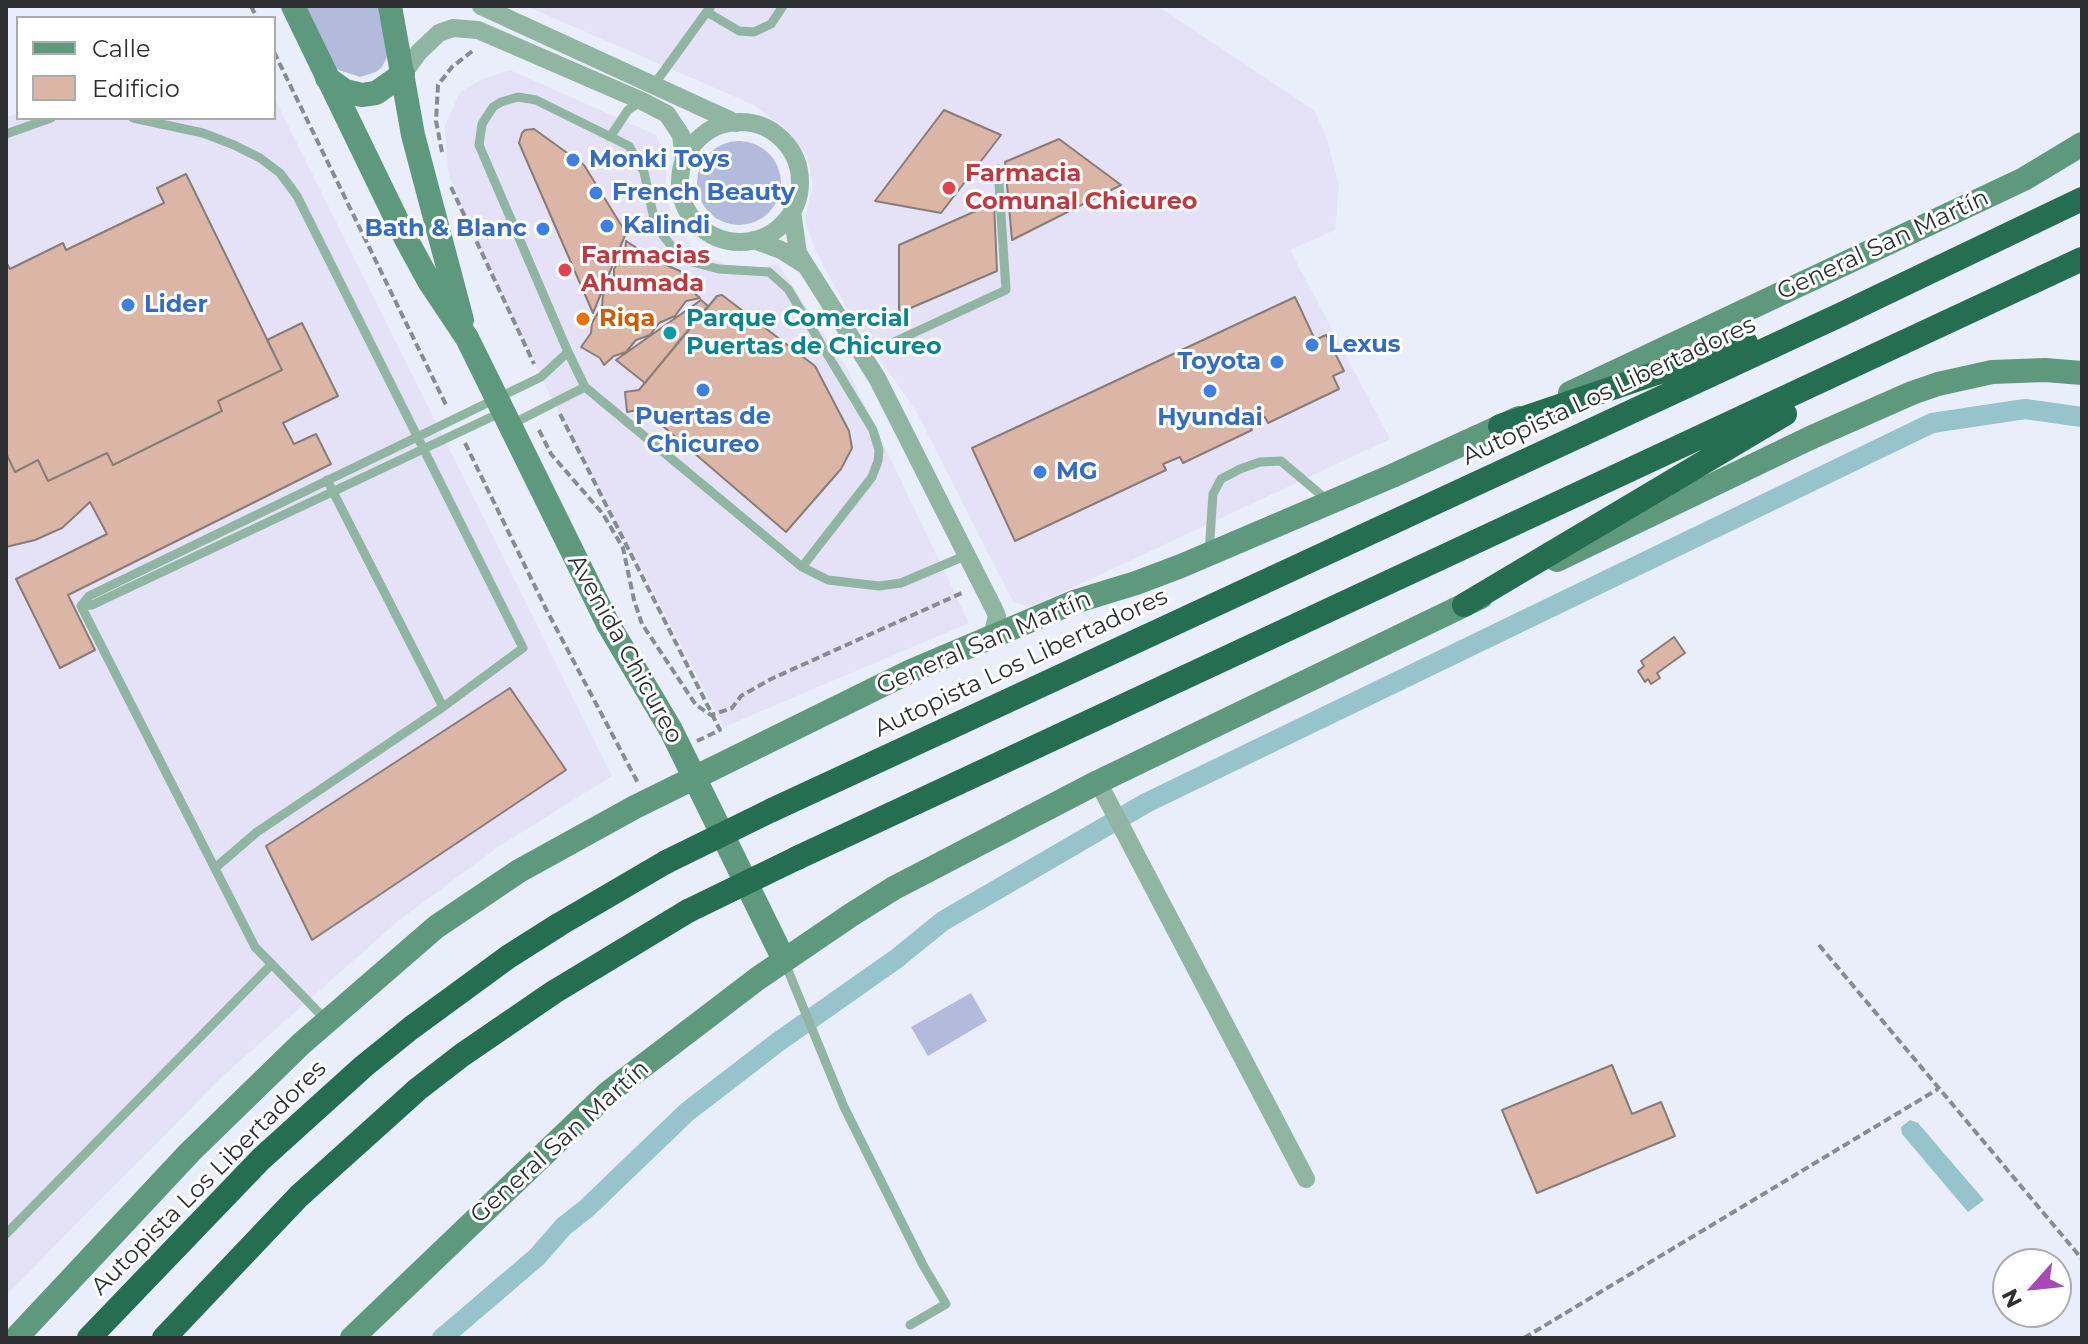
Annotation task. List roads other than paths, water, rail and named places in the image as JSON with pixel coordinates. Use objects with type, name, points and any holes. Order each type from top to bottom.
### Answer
[{"type":"highway","name":"Autopista Los Libertadores","points":[[89,1338],[261,1159],[364,1066],[508,957],[666,862],[1840,315],[2082,199]]},
{"type":"highway","points":[[164,1338],[299,1196],[418,1089],[542,999],[688,911],[2082,259]]},
{"type":"highway","points":[[1500,426],[1840,315]]},
{"type":"highway","points":[[1464,605],[1764,426],[1851,368]]},
{"type":"main road","name":"Avenida Chicureo","points":[[293,6],[421,267],[510,412],[608,624],[661,711],[784,960]]},
{"type":"main road","name":"Avenida Chicureo","points":[[390,6],[413,135],[467,338]]},
{"type":"main road","points":[[327,78],[345,91],[362,95],[376,93],[403,74]]},
{"type":"main road","name":"General San Martín","points":[[16,1338],[190,1152],[327,1021],[436,927],[519,871],[694,778],[1003,626],[1136,583],[1330,503],[2024,179],[2082,144]]},
{"type":"main road","name":"General San Martín","points":[[352,1338],[609,1092],[784,960],[894,888],[1098,782],[1810,438],[1912,393],[1992,372],[2045,370],[2082,373]]},
{"type":"street","points":[[481,6],[736,123]]},
{"type":"street","points":[[403,74],[419,52],[439,33],[469,27],[667,114],[681,135],[684,160],[680,183],[685,206],[708,233],[730,241],[754,240],[776,230],[792,211],[797,199],[799,173],[789,148],[761,126],[723,125],[700,138],[684,160]]},
{"type":"street","points":[[792,211],[794,238],[805,266],[864,356],[1003,626]]},
{"type":"street","points":[[754,240],[781,250],[805,266]]},
{"type":"street","points":[[1098,782],[1306,1179]]},
{"type":"lane","points":[[610,137],[628,110],[642,101],[709,9],[739,31],[754,32],[771,24],[783,6]]},
{"type":"lane","points":[[802,567],[872,477],[879,450],[873,430],[780,280],[769,272],[719,269],[688,261],[676,252],[654,219],[644,172],[639,158],[629,146],[536,100],[518,97],[493,107],[482,124],[479,145],[585,387],[802,567],[828,580],[879,586],[901,583],[967,555]]},
{"type":"lane","points":[[6,134],[45,120]]},
{"type":"lane","points":[[144,120],[224,141],[260,158],[280,173],[297,196],[523,648],[443,707],[257,832],[215,868]]},
{"type":"lane","points":[[864,356],[1006,290],[998,169]]},
{"type":"lane","points":[[81,606],[92,605],[425,448],[510,412],[568,352]]},
{"type":"lane","points":[[81,606],[89,596],[419,436],[510,412],[585,387]]},
{"type":"lane","points":[[1209,554],[1213,494],[1221,479],[1240,469],[1260,462],[1281,461],[1330,503]]},
{"type":"lane","points":[[327,480],[443,707]]},
{"type":"lane","points":[[81,606],[255,947],[327,1021]]},
{"type":"lane","points":[[784,960],[844,1107],[923,1265],[946,1304],[910,1325]]},
{"type":"lane","points":[[6,1234],[272,964]]},
{"type":"waterway","points":[[442,1338],[537,1257],[564,1226],[587,1208],[687,1112],[778,1042],[896,959],[943,921],[1146,803],[1932,423],[2025,409],[2082,417]]},
{"type":"place","name":"Monki Toys","points":[[573,160]]},
{"type":"place","name":"Farmacia Comunal Chicureo","points":[[949,188]]},
{"type":"place","name":"French Beauty","points":[[596,193]]},
{"type":"place","name":"Kalindi","points":[[607,226]]},
{"type":"place","name":"Bath & Blanc","points":[[543,229]]},
{"type":"place","name":"Farmacias Ahumada","points":[[565,270]]},
{"type":"place","name":"Lider","points":[[128,305]]},
{"type":"place","name":"Riqa","points":[[583,319]]},
{"type":"place","name":"Parque Comercial Puertas de Chicureo","points":[[670,333]]},
{"type":"place","name":"Lexus","points":[[1312,345]]},
{"type":"place","name":"Toyota","points":[[1277,362]]},
{"type":"place","name":"Puertas de Chicureo","points":[[703,390]]},
{"type":"place","name":"Hyundai","points":[[1210,391]]},
{"type":"place","name":"MG","points":[[1040,472]]}]
